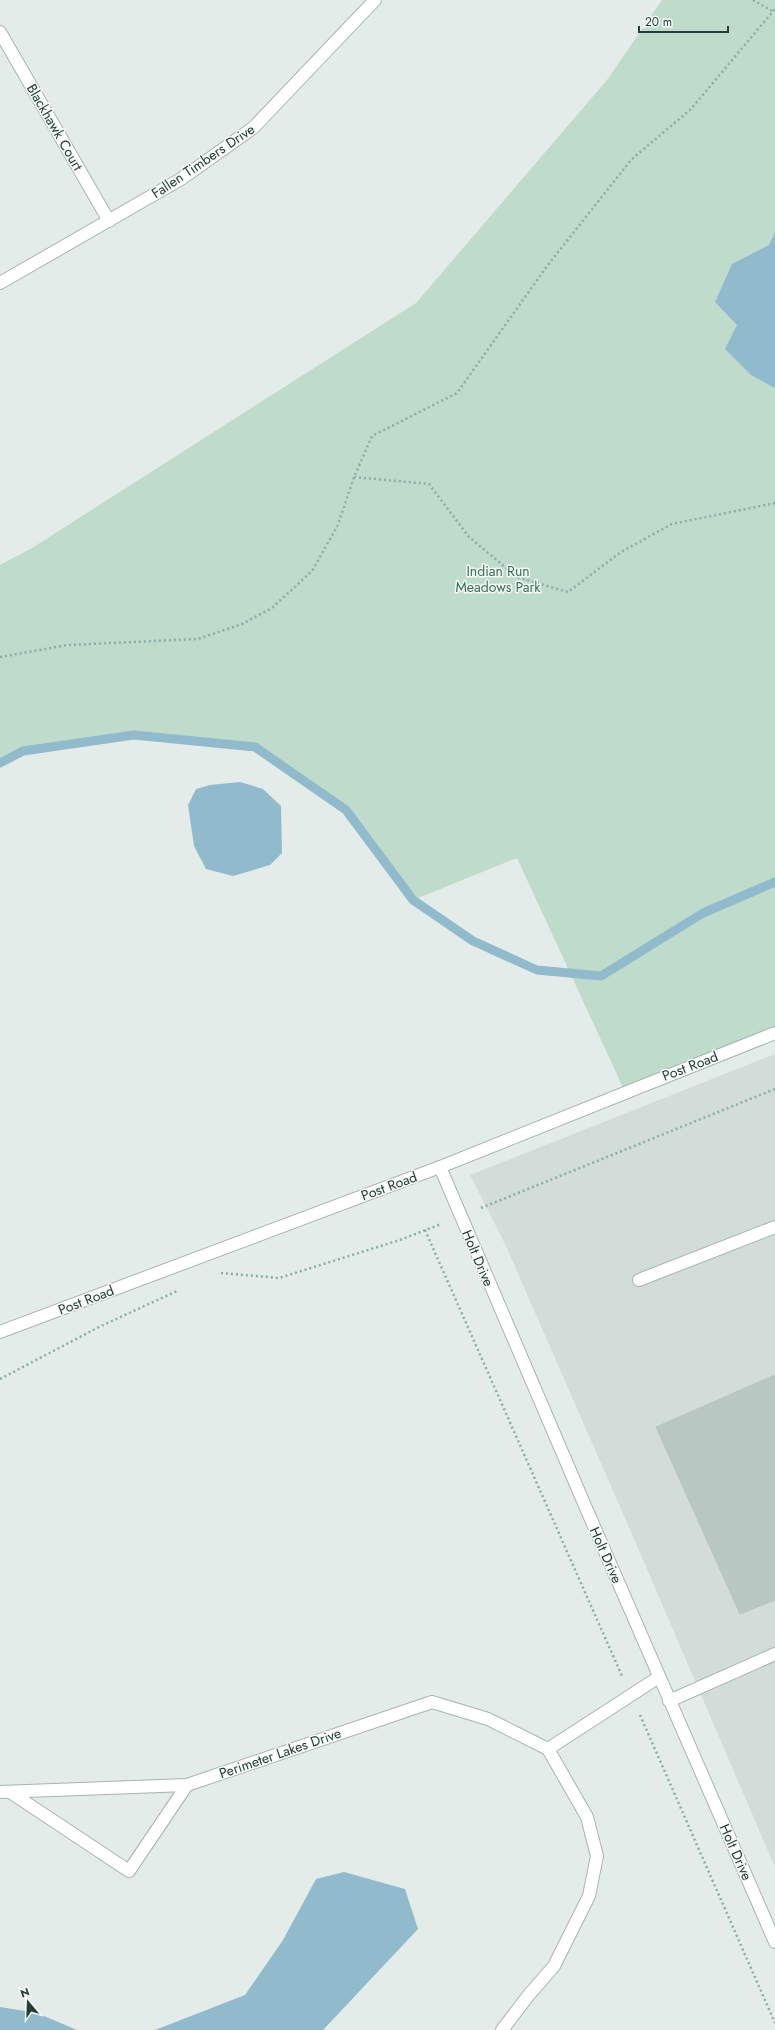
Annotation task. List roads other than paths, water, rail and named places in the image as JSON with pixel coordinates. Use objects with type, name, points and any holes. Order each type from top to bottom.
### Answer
[{"type":"street","name":"Fallen Timbers Drive","points":[[0,283],[181,179],[253,128],[375,0]]},
{"type":"street","name":"Blackhawk Court","points":[[0,32],[109,221]]},
{"type":"street","name":"Post Road","points":[[0,1332],[440,1167],[775,1033]]},
{"type":"street","name":"Holt Drive","points":[[440,1167],[669,1701],[775,1942]]},
{"type":"street","points":[[639,1280],[775,1227]]},
{"type":"street","points":[[669,1701],[775,1654]]},
{"type":"street","points":[[502,2030],[528,1996],[554,1966],[589,1896],[597,1856],[587,1817],[548,1749],[659,1677]]},
{"type":"street","name":"Perimeter Lakes Drive","points":[[5,1792],[187,1785],[432,1702],[488,1719],[548,1749]]},
{"type":"street","points":[[5,1792],[129,1871],[187,1785]]},
{"type":"water","points":[[775,232],[775,388],[751,375],[725,349],[737,325],[715,302],[732,264],[769,245]]},
{"type":"water","points":[[240,782],[263,789],[281,806],[282,853],[270,865],[233,876],[206,869],[194,846],[188,805],[196,789],[210,785]]},
{"type":"water","points":[[344,1872],[405,1889],[418,1929],[323,2030],[155,2030],[245,1995],[283,1940],[316,1879]]},
{"type":"water","points":[[0,2007],[37,2013],[77,2030],[0,2030]]},
{"type":"waterway","points":[[0,763],[23,751],[134,735],[255,747],[346,810],[413,900],[473,941],[537,970],[601,976],[703,913],[775,882]]},
{"type":"park label","name":"Indian Run Meadows Park","points":[[498,580]]}]
